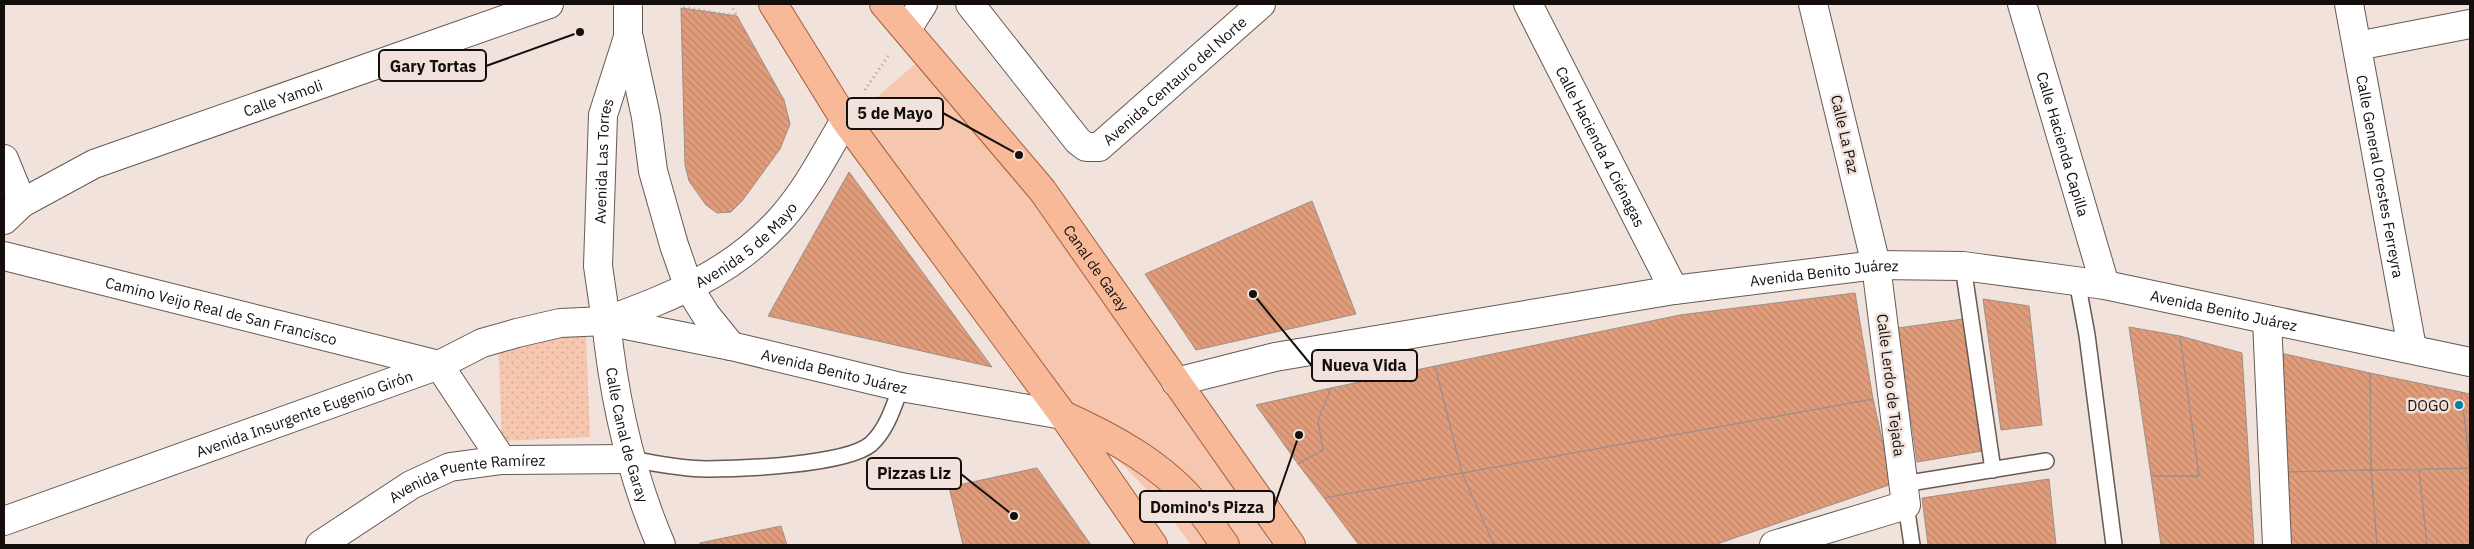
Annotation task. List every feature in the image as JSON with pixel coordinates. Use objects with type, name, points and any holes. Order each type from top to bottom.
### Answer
[{"type":"main road","points":[[773,4],[845,120],[1063,415],[1153,545]]},
{"type":"main road","name":"Canal de Garay","points":[[884,4],[1042,190],[1291,545]]},
{"type":"main road","points":[[1063,415],[1096,429],[1152,465],[1198,507],[1225,545]]},
{"type":"street","name":"Calle Yamoli","points":[[13,211],[94,164],[549,4]]},
{"type":"street","name":"Avenida Las Torres","points":[[606,321],[598,266],[603,115],[628,37],[628,4]]},
{"type":"street","points":[[907,29],[923,4]]},
{"type":"street","name":"Avenida Centauro del Norte","points":[[970,4],[1078,141],[1086,146],[1099,147],[1261,4]]},
{"type":"street","name":"Calle Hacienda 4 Ciénagas","points":[[1528,4],[1674,290]]},
{"type":"street","name":"Calle La Paz","points":[[1813,4],[1876,265]]},
{"type":"street","name":"Calle Hacienda Capilla","points":[[2022,4],[2105,284]]},
{"type":"street","name":"Calle General Orestes Ferreyra","points":[[2349,4],[2412,348]]},
{"type":"street","points":[[2357,46],[2470,24]]},
{"type":"street","points":[[628,37],[646,117],[653,171],[689,288],[706,315],[731,346]]},
{"type":"street","name":"Avenida 5 de Mayo","points":[[606,321],[689,288],[730,264],[780,221],[800,194],[845,120]]},
{"type":"street","points":[[4,159],[13,211]]},
{"type":"street","name":"Camino Veijo Real de San Francisco","points":[[4,256],[439,365]]},
{"type":"street","name":"Avenida Benito Juárez","points":[[1176,382],[1275,357],[1674,290],[1876,265],[1963,266],[2105,284],[2267,320],[2412,348],[2470,362]]},
{"type":"street","name":"Calle Lerdo de Tejada","points":[[1876,265],[1905,495]]},
{"type":"street","points":[[2267,320],[2277,545]]},
{"type":"street","name":"Avenida Benito Juárez","points":[[606,321],[731,346],[901,387],[1063,415]]},
{"type":"street","name":"Avenida Insurgente Eugenio Girón","points":[[4,521],[439,365],[482,343],[560,323],[606,321]]},
{"type":"street","name":"Calle Canal de Garay","points":[[606,321],[618,414],[630,460],[648,515],[661,545]]},
{"type":"street","points":[[439,365],[502,460]]},
{"type":"street","name":"Avenida Puente Ramírez","points":[[320,545],[411,485],[450,467],[502,460],[630,460]]},
{"type":"street","points":[[1774,545],[1905,495]]},
{"type":"lane","points":[[1963,266],[1994,470]]},
{"type":"lane","points":[[2077,281],[2087,335],[2114,545]]},
{"type":"lane","points":[[630,460],[704,469],[802,463],[842,456],[869,445],[884,430],[901,387]]},
{"type":"lane","points":[[1912,545],[1905,495],[1994,470],[2046,461]]},
{"type":"path","points":[[681,4],[682,7],[736,16],[731,4]]},
{"type":"path","points":[[845,120],[907,29]]},
{"type":"shaded area","points":[[923,57],[1179,372],[1271,545],[1191,545],[1149,492],[1101,443],[1067,413],[851,120]]},
{"type":"shaded area","points":[[586,336],[590,437],[502,441],[498,341]]},
{"type":"building","points":[[681,8],[737,16],[784,100],[790,124],[780,149],[742,201],[731,212],[717,213],[706,205],[689,181],[685,165]]},
{"type":"building","points":[[849,172],[992,367],[768,316]]},
{"type":"building","points":[[1312,201],[1356,314],[1196,350],[1145,274]]},
{"type":"building","points":[[1855,293],[1873,399],[1462,473],[1435,366],[1680,315]]},
{"type":"building","points":[[1983,299],[2029,306],[2042,425],[2001,430]]},
{"type":"building","points":[[1963,319],[1982,451],[1917,462],[1898,328]]},
{"type":"building","points":[[2129,327],[2180,336],[2199,476],[2151,476]]},
{"type":"building","points":[[2180,336],[2242,353],[2254,545],[2161,545],[2151,476],[2199,476]]},
{"type":"building","points":[[2276,352],[2370,373],[2371,470],[2284,472]]},
{"type":"building","points":[[1435,366],[1462,473],[1324,498],[1298,464],[1323,450],[1318,420],[1331,388]]},
{"type":"building","points":[[2370,373],[2461,392],[2470,468],[2371,470]]},
{"type":"building","points":[[1331,388],[1318,420],[1323,450],[1298,464],[1256,405]]},
{"type":"building","points":[[2461,392],[2470,394],[2470,460]]},
{"type":"building","points":[[1873,399],[1892,484],[1714,545],[1494,545],[1462,473]]},
{"type":"building","points":[[1037,468],[1091,545],[963,545],[949,487]]},
{"type":"building","points":[[2470,468],[2470,545],[2427,545],[2419,470]]},
{"type":"building","points":[[2371,470],[2419,470],[2427,545],[2377,545]]},
{"type":"building","points":[[2371,470],[2377,545],[2289,545],[2284,472]]},
{"type":"building","points":[[1462,473],[1494,545],[1359,545],[1324,498]]},
{"type":"building","points":[[2049,479],[2056,545],[1928,545],[1922,498]]},
{"type":"building","points":[[781,526],[787,545],[700,545],[700,543]]},
{"type":"place","name":"Gary Tortas","points":[[580,32]]},
{"type":"place","name":"5 de Mayo","points":[[1019,155]]},
{"type":"place","name":"Nueva Vida","points":[[1253,294]]},
{"type":"place","name":"DOGO","points":[[2459,405]]},
{"type":"place","name":"Domino's Pizza","points":[[1299,435]]},
{"type":"place","name":"Pizzas Liz","points":[[1014,516]]}]
